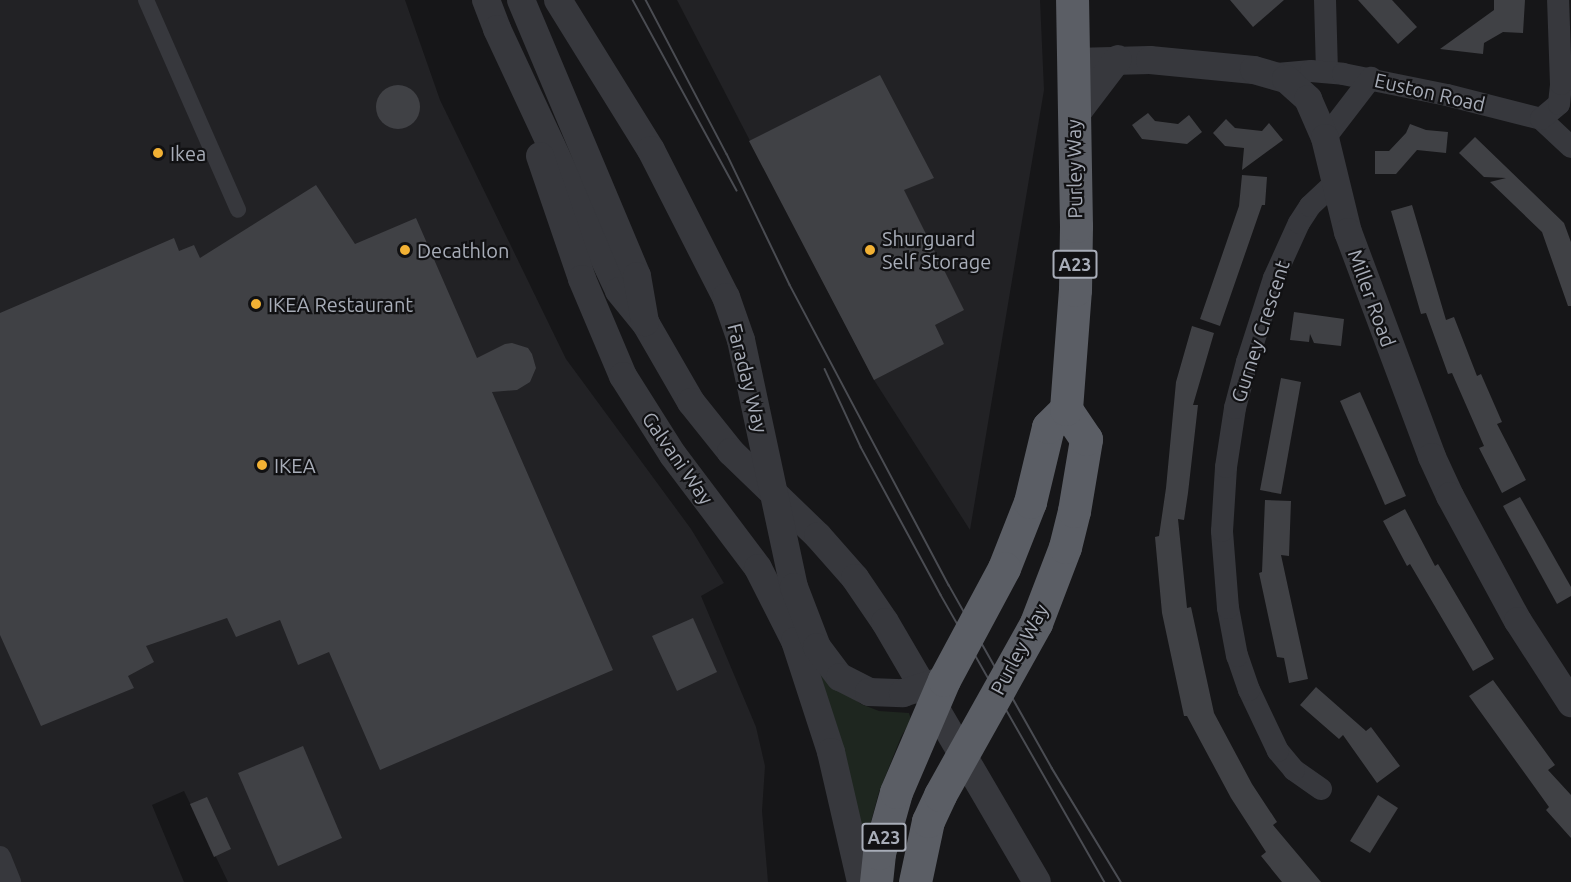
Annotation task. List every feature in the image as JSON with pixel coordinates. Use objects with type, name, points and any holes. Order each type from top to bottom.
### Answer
[{"type":"highway","name":"Purley Way","points":[[915,882],[928,821],[940,795],[1036,623],[1065,547],[1074,511],[1086,439],[1066,409],[1075,268],[1072,0]]},
{"type":"highway","name":"A23","points":[[876,882],[879,853],[896,792],[944,680],[1004,568],[1030,502],[1048,427],[1066,409]]},
{"type":"street","points":[[146,0],[238,210]]},
{"type":"street","points":[[486,0],[497,29],[619,291],[646,324],[691,402],[731,452],[818,536],[855,578],[885,622],[1035,881]]},
{"type":"street","points":[[520,0],[638,276],[646,324]]},
{"type":"street","name":"Faraday Way","points":[[558,0],[651,150],[726,297],[741,340],[794,587],[817,647],[840,677],[869,692],[903,693],[944,680]]},
{"type":"street","points":[[1325,0],[1327,72]]},
{"type":"street","points":[[1541,120],[1558,104],[1561,84],[1558,0]]},
{"type":"street","name":"Galvani Way","points":[[497,29],[582,279],[622,376],[673,454],[758,568],[795,641],[831,752],[861,882]]},
{"type":"street","points":[[1073,118],[1118,59]]},
{"type":"street","name":"Miller Road","points":[[1074,62],[1118,59],[1183,62],[1277,74],[1291,82],[1308,99],[1324,138],[1348,232],[1432,457],[1450,496],[1518,621],[1571,703]]},
{"type":"street","name":"Euston Road","points":[[1277,74],[1327,72],[1371,78],[1541,120],[1571,147]]},
{"type":"street","points":[[1324,138],[1371,78]]},
{"type":"street","name":"Gurney Crescent","points":[[1321,789],[1294,770],[1278,751],[1249,690],[1237,656],[1228,608],[1222,531],[1226,467],[1235,408],[1267,299],[1299,223],[1310,206],[1335,183]]},
{"type":"street","points":[[0,857],[10,882]]},
{"type":"shaded area","points":[[0,0],[405,0],[440,100],[566,359],[691,529],[724,583],[701,596],[756,727],[765,766],[762,811],[768,882],[228,882],[184,791],[152,805],[184,882],[0,882]]},
{"type":"shaded area","points":[[677,0],[1040,0],[1044,90],[970,530],[874,380]]},
{"type":"shaded area","points":[[813,660],[843,691],[861,704],[879,711],[909,713],[911,720],[901,737],[879,792],[869,829],[865,832],[861,826]]},
{"type":"building","points":[[1230,0],[1284,0],[1253,27]]},
{"type":"building","points":[[1358,0],[1392,0],[1417,27],[1398,44]]},
{"type":"building","points":[[1494,0],[1525,0],[1523,33],[1503,32],[1484,43],[1483,54],[1440,49],[1494,10]]},
{"type":"building","name":"Shurguard Self Storage","points":[[880,75],[934,178],[904,190],[964,310],[935,325],[944,344],[874,380],[749,141]]},
{"type":"building","points":[[398,85],[414,91],[420,107],[414,123],[398,129],[382,123],[376,107],[382,91]]},
{"type":"building","points":[[1148,113],[1155,121],[1178,124],[1189,115],[1202,132],[1187,144],[1142,139],[1132,125]]},
{"type":"building","points":[[1226,119],[1235,128],[1262,131],[1269,123],[1283,140],[1242,170],[1244,148],[1225,146],[1213,133]]},
{"type":"building","points":[[1410,124],[1426,130],[1448,132],[1446,153],[1417,150],[1396,174],[1375,174],[1375,151],[1389,151],[1406,133]]},
{"type":"building","points":[[1475,137],[1564,223],[1571,242],[1571,306],[1568,306],[1542,232],[1490,182],[1506,178],[1484,177],[1459,153]]},
{"type":"building","points":[[1242,175],[1267,177],[1265,205],[1262,205],[1220,326],[1200,319],[1239,206]]},
{"type":"building","name":"IKEA","points":[[316,185],[355,244],[416,218],[477,358],[505,344],[512,343],[528,348],[532,354],[536,368],[530,382],[517,390],[492,392],[613,670],[380,770],[329,652],[298,665],[280,620],[236,637],[227,618],[146,646],[154,662],[128,676],[134,688],[41,726],[0,635],[0,313],[174,238],[179,251],[194,245],[200,258]]},
{"type":"building","points":[[1412,205],[1446,320],[1454,317],[1477,376],[1481,374],[1502,422],[1497,424],[1526,480],[1502,493],[1479,448],[1484,446],[1452,373],[1448,374],[1426,313],[1421,314],[1391,211]]},
{"type":"building","points":[[1294,312],[1344,319],[1341,346],[1314,343],[1310,334],[1309,342],[1290,340]]},
{"type":"building","points":[[1192,326],[1214,333],[1193,405],[1198,405],[1188,493],[1184,520],[1178,519],[1187,608],[1191,607],[1214,713],[1252,784],[1277,822],[1273,825],[1321,882],[1282,882],[1261,856],[1266,852],[1231,798],[1187,716],[1184,716],[1162,613],[1155,537],[1159,536],[1166,488],[1176,382]]},
{"type":"building","points":[[1281,378],[1301,382],[1281,494],[1260,490]]},
{"type":"building","points":[[1360,392],[1406,496],[1385,505],[1340,401]]},
{"type":"building","points":[[1520,497],[1571,587],[1571,596],[1557,604],[1503,506]]},
{"type":"building","points":[[1265,500],[1291,501],[1289,556],[1281,555],[1308,679],[1289,683],[1284,658],[1277,657],[1259,573],[1262,572]]},
{"type":"building","points":[[1405,509],[1435,566],[1438,564],[1494,659],[1473,671],[1410,564],[1407,566],[1383,521]]},
{"type":"building","points":[[693,618],[717,672],[677,691],[652,636]]},
{"type":"building","points":[[1493,680],[1555,765],[1548,770],[1571,795],[1571,838],[1546,810],[1549,807],[1469,696]]},
{"type":"building","points":[[1316,687],[1366,731],[1371,727],[1400,766],[1377,783],[1343,735],[1339,739],[1300,705]]},
{"type":"building","points":[[303,746],[342,838],[278,866],[238,773]]},
{"type":"building","points":[[1378,795],[1398,808],[1370,853],[1350,841]]},
{"type":"building","points":[[207,797],[231,849],[214,857],[190,804]]},
{"type":"tram line","points":[[633,0],[737,191]]},
{"type":"tram line","points":[[646,0],[727,154],[790,285],[949,585],[1052,768],[1121,882]]},
{"type":"tram line","points":[[825,369],[861,447],[941,595],[1105,882]]},
{"type":"place","name":"Ikea","points":[[158,153]]},
{"type":"place","name":"Decathlon","points":[[405,250]]},
{"type":"place","name":"Shurguard Self Storage","points":[[870,250]]},
{"type":"place","name":"IKEA Restaurant","points":[[256,304]]},
{"type":"place","name":"IKEA","points":[[262,465]]}]
